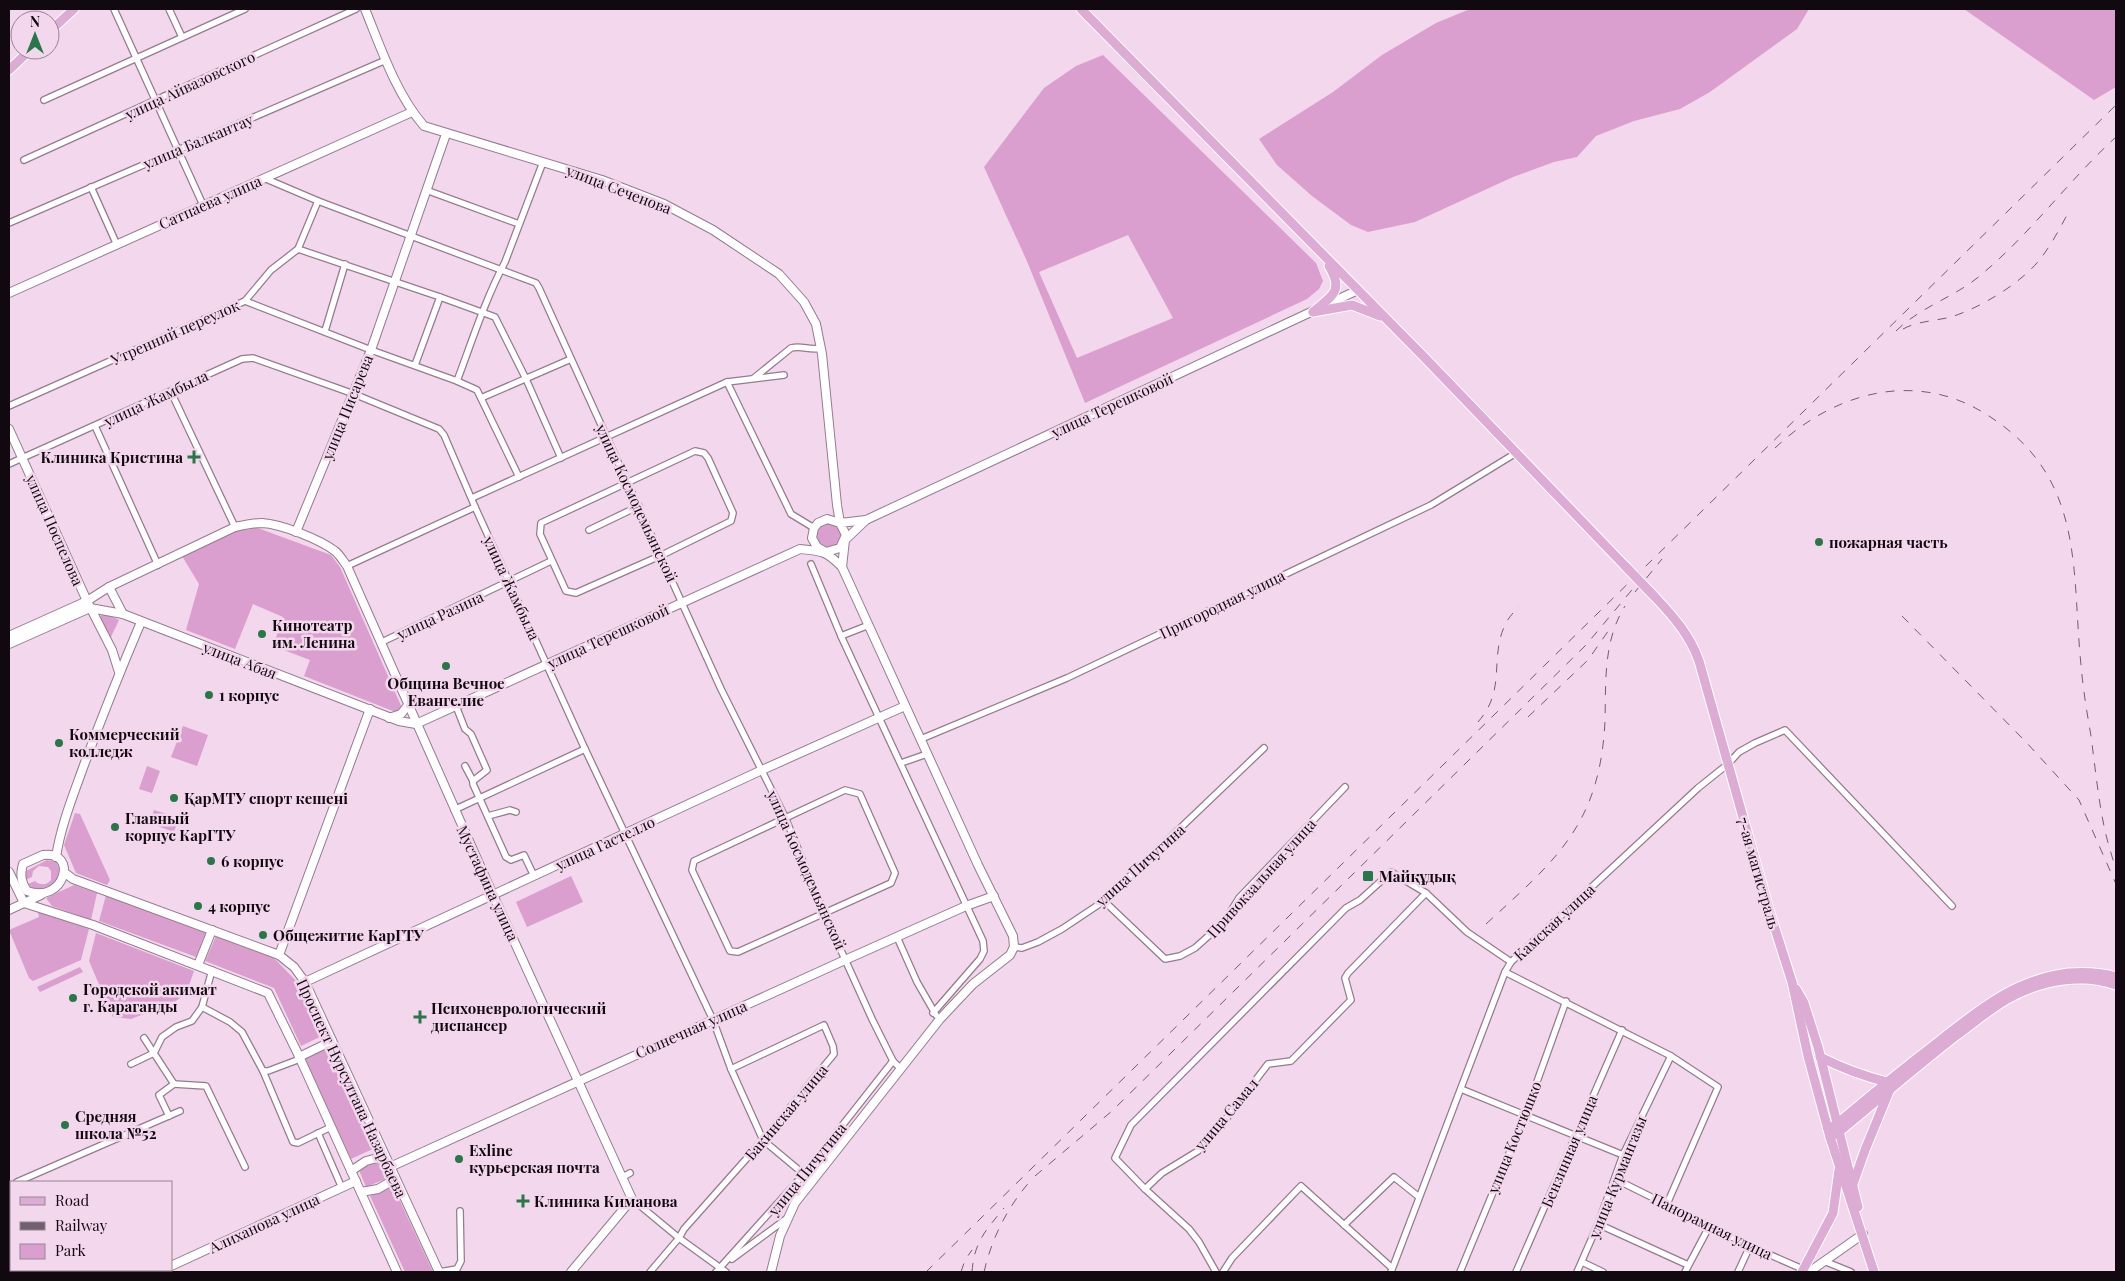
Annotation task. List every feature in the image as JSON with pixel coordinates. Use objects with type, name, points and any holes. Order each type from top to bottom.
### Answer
[{"type":"main road","points":[[60,22],[74,9]]},
{"type":"main road","name":"улица Сеченова","points":[[365,9],[386,60],[412,112],[424,126],[602,180],[664,204],[713,230],[779,274],[804,302],[816,324],[821,348],[837,505]]},
{"type":"main road","points":[[1082,9],[1323,256],[1335,275],[1337,284],[1334,295],[1313,312]]},
{"type":"main road","points":[[9,70],[20,60]]},
{"type":"main road","name":"Сатпаева улица","points":[[9,293],[412,112]]},
{"type":"main road","name":"улица Писарева","points":[[296,532],[371,350],[446,134]]},
{"type":"main road","name":"7-ая магистраль","points":[[1323,256],[1654,596],[1680,624],[1692,642],[1770,913],[1792,982]]},
{"type":"main road","name":"улица Терешковой","points":[[800,549],[818,523],[828,519],[840,523],[866,520],[1358,290]]},
{"type":"main road","points":[[1313,312],[1352,305],[1386,319]]},
{"type":"main road","name":"улица Поспелова","points":[[9,429],[88,604]]},
{"type":"main road","points":[[828,519],[837,505]]},
{"type":"main road","points":[[837,505],[840,523],[845,530],[842,567]]},
{"type":"main road","name":"улица Терешковой","points":[[416,724],[800,549],[836,551],[866,520]]},
{"type":"main road","points":[[9,644],[88,604],[109,586],[235,527],[264,523],[296,532]]},
{"type":"main road","points":[[771,1272],[786,1219],[794,1203],[940,1019],[969,988],[1010,955],[1014,947],[1013,936],[927,754],[842,567],[814,543],[813,530]]},
{"type":"main road","name":"Мустафина улица","points":[[296,532],[335,551],[347,566],[382,642],[454,810],[579,1080],[626,1175],[632,1199]]},
{"type":"main road","points":[[109,586],[123,614]]},
{"type":"main road","points":[[9,636],[88,604]]},
{"type":"main road","points":[[88,604],[112,650],[119,672]]},
{"type":"main road","name":"улица Абая","points":[[88,604],[123,614],[389,718],[408,724],[416,724]]},
{"type":"main road","points":[[56,857],[59,836],[119,672],[141,622]]},
{"type":"main road","points":[[389,718],[401,714],[409,704]]},
{"type":"main road","name":"улица Гастелло","points":[[305,982],[762,770],[905,706]]},
{"type":"main road","points":[[280,955],[370,709]]},
{"type":"main road","points":[[47,855],[59,836]]},
{"type":"main road","points":[[9,910],[24,903],[33,898],[47,892],[58,886],[65,873],[62,864],[56,857],[47,855],[9,871],[24,903],[52,911],[212,970],[268,993],[362,1192],[397,1272]]},
{"type":"main road","points":[[23,864],[20,874],[21,881],[27,891],[33,898],[52,911]]},
{"type":"main road","name":"Проспект Нурсултана Назарбаева","points":[[65,873],[73,879],[280,955],[294,967],[305,982],[439,1272]]},
{"type":"main road","points":[[27,891],[38,894],[47,892]]},
{"type":"main road","name":"Солнечная улица","points":[[390,1167],[896,937],[966,906],[994,896]]},
{"type":"main road","points":[[198,965],[212,930]]},
{"type":"main road","points":[[1829,1133],[1839,1127],[1983,1008],[2010,990],[2032,981],[2060,974],[2079,972],[2104,973],[2116,977]]},
{"type":"main road","points":[[1853,1184],[1889,1085],[1986,1013],[2013,996],[2052,982],[2079,979],[2106,981],[2116,985]]},
{"type":"main road","points":[[1792,982],[1804,1003],[1820,1057],[1853,1184],[1863,1234]]},
{"type":"main road","points":[[1792,982],[1808,1056],[1829,1133],[1874,1272]]},
{"type":"main road","points":[[300,1058],[332,1041]]},
{"type":"main road","points":[[1820,1057],[1866,1078],[1889,1085]]},
{"type":"main road","points":[[352,1172],[366,1161],[385,1156]]},
{"type":"main road","points":[[1806,1272],[1833,1213],[1839,1168]]},
{"type":"main road","points":[[362,1192],[378,1189],[395,1178]]},
{"type":"main road","name":"Алиханова улица","points":[[172,1266],[356,1181]]},
{"type":"main road","points":[[571,1272],[632,1199]]},
{"type":"main road","points":[[1806,1272],[1863,1234]]},
{"type":"street","points":[[114,9],[203,205]]},
{"type":"street","points":[[169,9],[182,37]]},
{"type":"street","points":[[227,9],[230,16]]},
{"type":"street","points":[[44,100],[245,9]]},
{"type":"street","name":"улица Айвазовского","points":[[24,160],[356,9]]},
{"type":"street","name":"улица Балкантау","points":[[9,223],[386,60]]},
{"type":"street","points":[[457,381],[544,162]]},
{"type":"street","name":"улица Космодемьянской","points":[[264,178],[410,237],[536,283],[662,555],[721,689],[785,817],[824,913],[893,1062],[900,1068]]},
{"type":"street","points":[[91,187],[117,245]]},
{"type":"street","points":[[426,190],[519,224]]},
{"type":"street","points":[[244,301],[271,270],[298,249],[318,201]]},
{"type":"street","points":[[298,249],[440,296],[495,318],[526,379],[561,458]]},
{"type":"street","points":[[325,331],[345,264]]},
{"type":"street","points":[[415,365],[440,296]]},
{"type":"street","name":"Утренний переулок","points":[[9,406],[244,301],[477,390],[519,477]]},
{"type":"street","points":[[752,379],[791,348],[798,346],[821,348]]},
{"type":"street","name":"улица Жамбыла","points":[[9,464],[242,358],[253,358],[354,394],[439,429],[444,435],[585,749],[713,1020],[731,1069],[763,1140],[812,1182]]},
{"type":"street","points":[[481,398],[571,359]]},
{"type":"street","points":[[472,498],[727,382],[784,375]]},
{"type":"street","points":[[727,382],[791,514],[813,530]]},
{"type":"street","points":[[170,392],[235,527]]},
{"type":"street","points":[[95,426],[158,564]]},
{"type":"street","points":[[695,451],[704,453],[734,513],[733,518],[728,524],[662,555],[573,594],[564,589],[551,561],[540,534],[541,523],[695,451]]},
{"type":"street","name":"Пригородная улица","points":[[921,739],[1067,678],[1441,501],[1516,453]]},
{"type":"street","points":[[589,530],[639,506]]},
{"type":"street","points":[[347,566],[475,507]]},
{"type":"street","name":"улица Разина","points":[[382,642],[551,561]]},
{"type":"street","points":[[811,564],[841,636],[984,941],[984,951],[933,1013]]},
{"type":"street","points":[[841,636],[869,625]]},
{"type":"street","points":[[456,706],[487,770],[473,781]]},
{"type":"street","name":"Камская улица","points":[[1391,1270],[1505,972],[1512,962],[1739,752],[1785,730],[1952,906]]},
{"type":"street","name":"улица Пичугина","points":[[1014,947],[1022,948],[1038,942],[1062,929],[1104,901],[1264,748]]},
{"type":"street","points":[[454,810],[585,749]]},
{"type":"street","points":[[901,763],[927,754]]},
{"type":"street","points":[[465,766],[507,858],[511,860],[524,855],[534,876]]},
{"type":"street","name":"Привокзальная улица","points":[[1104,901],[1165,959],[1180,956],[1195,948],[1224,922],[1239,898],[1345,787]]},
{"type":"street","points":[[845,790],[860,794],[895,873],[891,883],[824,913],[738,952],[730,951],[692,870],[694,861],[845,790]]},
{"type":"street","points":[[488,816],[510,810],[516,812]]},
{"type":"street","points":[[1216,1272],[1189,1228],[1145,1189],[1115,1158],[1131,1125],[1346,908],[1360,900],[1391,872],[1426,893],[1467,932],[1512,962]]},
{"type":"street","name":"улица Самал","points":[[1145,1189],[1162,1173],[1198,1151],[1219,1128],[1268,1064],[1291,1061],[1351,1000],[1345,978],[1348,973],[1426,893]]},
{"type":"street","points":[[896,937],[933,1013],[940,1019]]},
{"type":"street","points":[[131,1064],[154,1054],[162,1036],[176,1027],[192,1021],[202,1007],[212,970]]},
{"type":"street","points":[[1505,972],[1566,1001],[1671,1056],[1718,1087],[1667,1204]]},
{"type":"street","points":[[962,980],[969,988]]},
{"type":"street","name":"улица Костюшко","points":[[1460,1272],[1525,1115],[1566,1001]]},
{"type":"street","points":[[202,1007],[230,1022],[242,1032],[263,1071],[293,1142],[298,1143],[331,1127]]},
{"type":"street","name":"Бакинская улица","points":[[650,1272],[679,1238],[684,1229],[763,1140],[834,1054],[833,1046],[824,1025],[731,1069]]},
{"type":"street","name":"Бензинная улица","points":[[1516,1272],[1622,1030]]},
{"type":"street","points":[[144,1038],[174,1084]]},
{"type":"street","name":"улица Курмангазы","points":[[1577,1272],[1598,1224],[1623,1155],[1671,1056]]},
{"type":"street","points":[[263,1071],[268,1071],[300,1058]]},
{"type":"street","name":"улица Пичугина","points":[[718,1270],[804,1174],[893,1062]]},
{"type":"street","points":[[169,1116],[159,1095],[174,1084],[206,1086],[245,1167]]},
{"type":"street","points":[[1461,1089],[1623,1155]]},
{"type":"street","points":[[19,1181],[180,1111]]},
{"type":"street","points":[[318,1133],[342,1188]]},
{"type":"street","points":[[1344,1225],[1394,1177],[1419,1197]]},
{"type":"street","name":"Панорамная улица","points":[[1615,1179],[1806,1272]]},
{"type":"street","points":[[1222,1272],[1232,1258],[1301,1186],[1391,1270]]},
{"type":"street","name":"Мустафина улица","points":[[632,1199],[718,1270],[726,1272]]},
{"type":"street","points":[[439,1272],[457,1269],[461,1261],[460,1211]]},
{"type":"street","points":[[718,1270],[786,1219]]},
{"type":"street","points":[[1598,1224],[1688,1265]]},
{"type":"street","points":[[1685,1272],[1710,1225]]},
{"type":"street","points":[[1738,1272],[1750,1246]]},
{"type":"street","points":[[1824,1261],[1851,1272]]},
{"type":"street","points":[[1582,1262],[1603,1272]]},
{"type":"green space","points":[[1470,9],[1809,9],[1797,29],[1710,92],[1680,109],[1634,121],[1596,136],[1577,157],[1554,162],[1513,177],[1415,222],[1368,232],[1351,225],[1312,196],[1277,165],[1259,139],[1333,92],[1382,55],[1436,23]]},
{"type":"green space","points":[[1964,9],[2116,9],[2116,87],[2094,100]]},
{"type":"green space","points":[[1103,55],[1316,263],[1323,281],[1319,289],[1307,299],[1085,403],[1026,259],[984,167],[1044,88],[1076,66]],"holes":[[[1128,235],[1173,318],[1077,358],[1039,272]]]},
{"type":"green space","points":[[829,523],[838,526],[841,535],[838,544],[829,547],[820,544],[817,535],[820,526]]},
{"type":"green space","points":[[255,527],[331,555],[340,567],[402,708],[398,713],[304,676],[310,660],[273,646],[283,617],[253,604],[235,649],[186,630],[199,584],[182,556],[241,529]]},
{"type":"green space","points":[[104,613],[119,620],[110,639],[100,617]]},
{"type":"green space","points":[[183,726],[208,735],[197,766],[171,757]]},
{"type":"green space","points":[[147,766],[160,771],[152,793],[139,789]]},
{"type":"green space","points":[[154,810],[179,818],[174,832],[149,823]]},
{"type":"green space","points":[[75,813],[80,814],[110,880],[107,885],[76,873],[64,845]]},
{"type":"green space","points":[[47,860],[55,861],[60,869],[57,882],[38,889],[31,887],[28,884],[35,881],[43,884],[51,880],[51,871],[48,867],[39,866],[33,871],[32,877],[25,880],[26,871]]},
{"type":"green space","points":[[571,876],[583,902],[527,927],[516,902]]},
{"type":"green space","points":[[74,885],[97,893],[91,920],[52,906],[46,898]]},
{"type":"green space","points":[[106,895],[206,932],[196,957],[99,921]]},
{"type":"green space","points":[[41,912],[89,929],[81,960],[33,981],[29,978],[9,930],[39,917],[38,913]]},
{"type":"green space","points":[[96,933],[194,971],[186,994],[173,1003],[131,1019],[113,1017],[89,961]]},
{"type":"green space","points":[[216,936],[274,958],[302,987],[324,1035],[301,1046],[274,988],[205,961]]},
{"type":"green space","points":[[80,967],[83,972],[40,992],[37,987]]},
{"type":"green space","points":[[330,1046],[377,1147],[351,1159],[304,1058]]},
{"type":"green space","points":[[382,1159],[390,1177],[366,1187],[359,1170]]},
{"type":"green space","points":[[393,1186],[433,1272],[405,1272],[370,1196]]},
{"type":"railway","points":[[926,1272],[2116,105]]},
{"type":"railway","points":[[1896,331],[1916,315],[1961,289],[1982,274],[2017,241],[2116,137]]},
{"type":"railway","points":[[1903,329],[1915,324],[1951,317],[1975,308],[2000,294],[2023,276],[2041,258],[2052,243],[2067,215]]},
{"type":"railway","points":[[1775,448],[1808,422],[1844,403],[1884,392],[1905,391],[1926,392],[1959,400],[1989,416],[2007,429],[2032,453],[2050,479],[2062,508],[2070,537],[2084,692],[2098,793],[2116,870]]},
{"type":"railway","points":[[1635,592],[1662,559]]},
{"type":"railway","points":[[1035,1176],[1112,1111],[1586,645],[1636,585]]},
{"type":"railway","points":[[1478,722],[1487,710],[1492,698],[1500,638],[1506,622],[1519,606]]},
{"type":"railway","points":[[1486,924],[1554,858],[1570,837],[1584,813],[1594,787],[1601,757],[1609,647],[1618,619],[1625,606]]},
{"type":"railway","points":[[1902,616],[2026,742],[2079,800],[2116,884]]},
{"type":"railway","points":[[1528,717],[1588,660],[1611,627]]},
{"type":"railway","points":[[984,1272],[987,1259],[1002,1222],[1023,1189],[1032,1179]]},
{"type":"railway","points":[[972,1272],[978,1244],[986,1230],[1004,1208]]},
{"type":"railway","points":[[961,1272],[965,1260],[972,1250]]},
{"type":"place","name":"Клиника Кристина","points":[[194,457]]},
{"type":"place","name":"пожарная часть","points":[[1819,542]]},
{"type":"place","name":"Кинотеатр им. Ленина","points":[[262,634]]},
{"type":"place","name":"Община Вечное Евангелие","points":[[446,666]]},
{"type":"place","name":"1 корпус","points":[[209,695]]},
{"type":"place","name":"Коммерческий колледж","points":[[59,743]]},
{"type":"place","name":"ҚарМТУ спорт кешені","points":[[174,798]]},
{"type":"place","name":"Главный корпус КарГТУ","points":[[115,827]]},
{"type":"place","name":"6 корпус","points":[[211,861]]},
{"type":"place","name":"Майқұдық","points":[[1368,876]]},
{"type":"place","name":"4 корпус","points":[[198,906]]},
{"type":"place","name":"Общежитие КарГТУ","points":[[263,935]]},
{"type":"place","name":"Городской акимат г. Караганды","points":[[73,998]]},
{"type":"place","name":"Психоневрологический диспансер","points":[[420,1017]]},
{"type":"place","name":"Средняя школа №52","points":[[65,1125]]},
{"type":"place","name":"Exline курьерская почта","points":[[459,1159]]},
{"type":"place","name":"Клиника Киманова","points":[[523,1201]]}]
